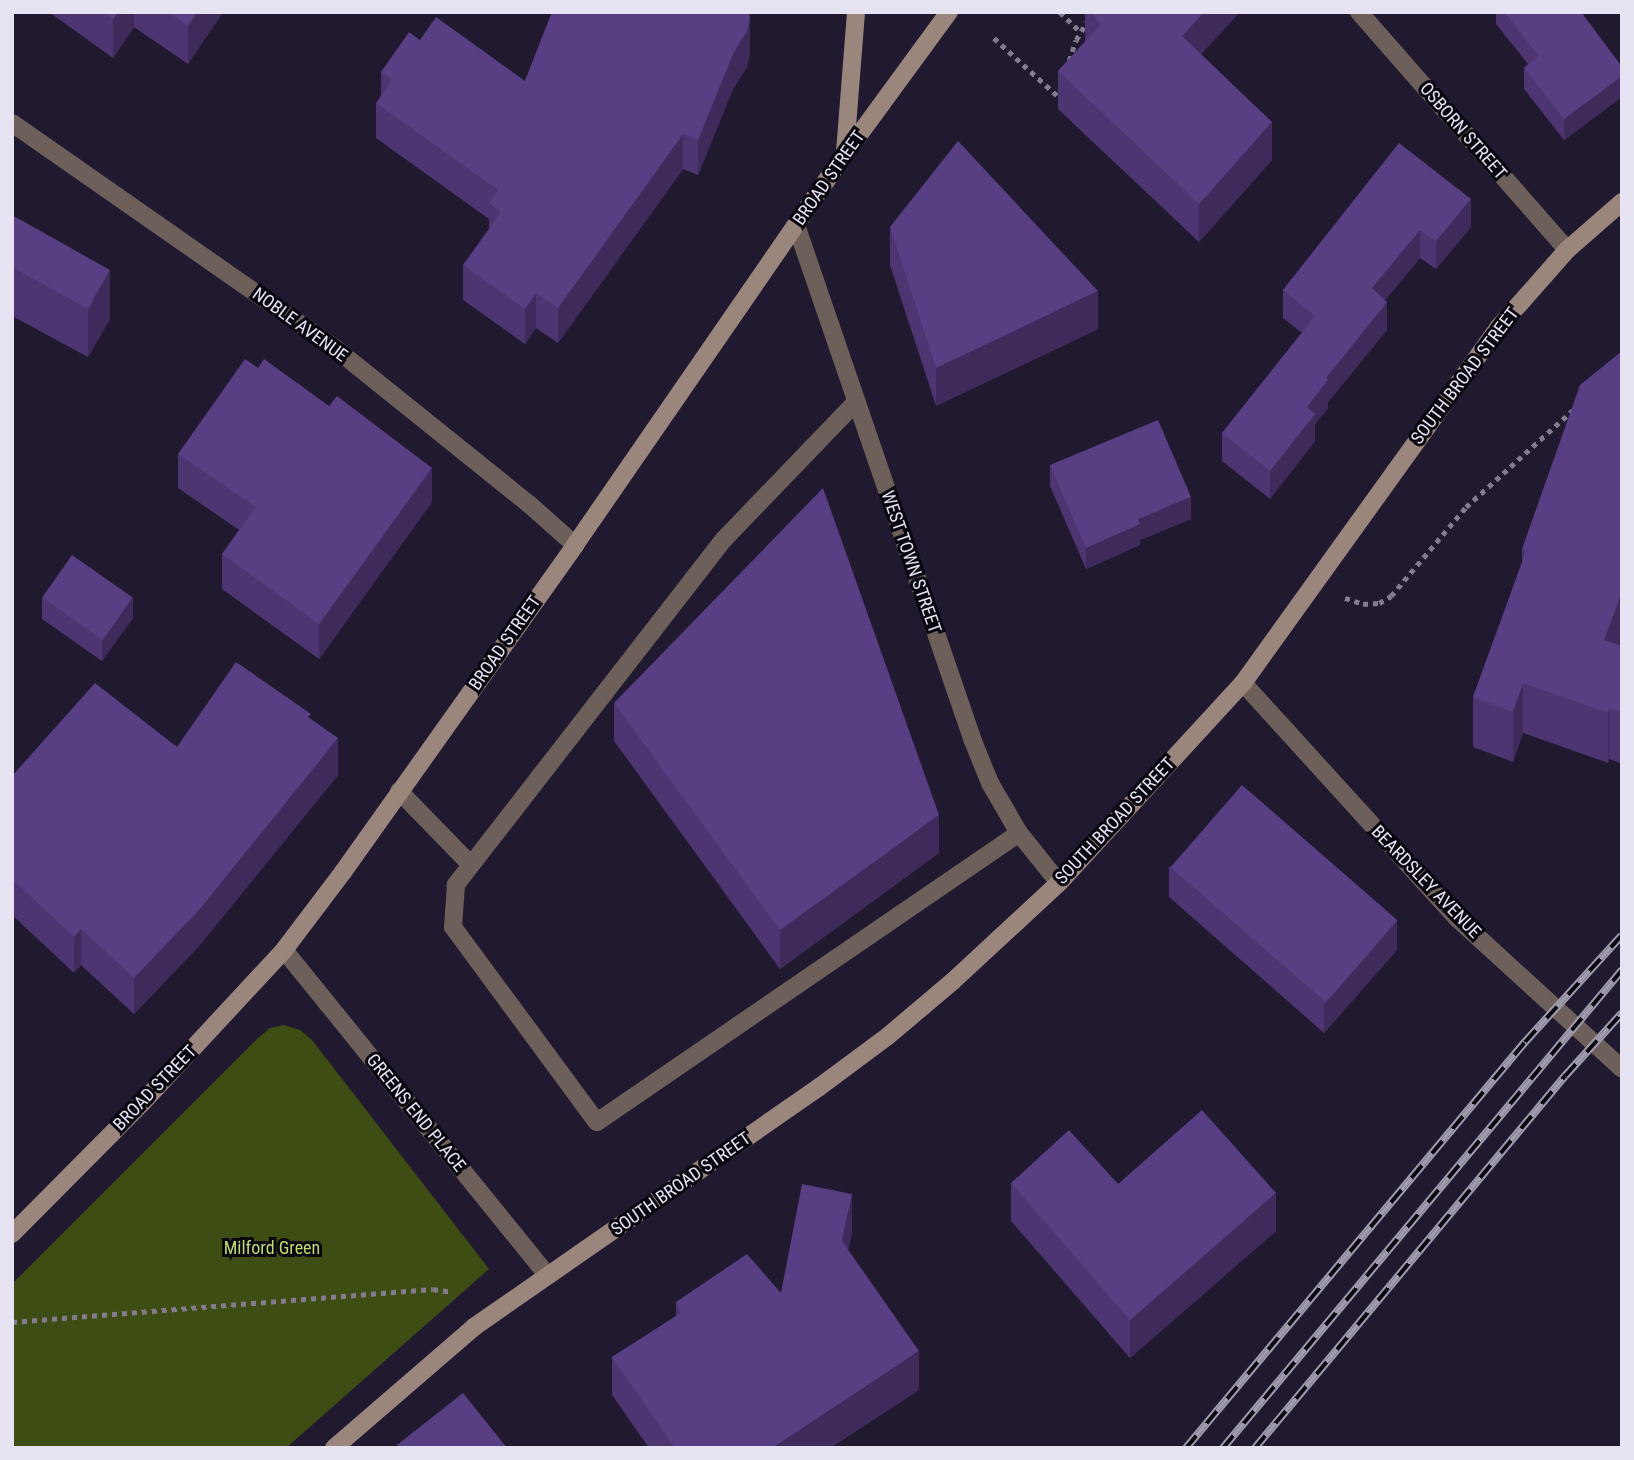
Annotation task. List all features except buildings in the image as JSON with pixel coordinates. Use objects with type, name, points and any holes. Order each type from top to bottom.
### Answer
[{"type":"main road","points":[[845,153],[856,12]]},
{"type":"main road","name":"BROAD STREET","points":[[12,1234],[142,1103],[284,950],[575,545],[845,153],[949,12]]},
{"type":"main road","name":"SOUTH BROAD STREET","points":[[548,1276],[818,1088],[888,1036],[953,981],[1059,883],[1242,683],[1316,585],[1454,386],[1500,326],[1567,250],[1622,202]]},
{"type":"main road","points":[[334,1448],[474,1327],[548,1276]]},
{"type":"street","name":"OSBORN STREET","points":[[1359,12],[1567,250]]},
{"type":"street","name":"NOBLE AVENUE","points":[[12,123],[336,349],[530,504],[575,545]]},
{"type":"street","name":"WEST TOWN STREET","points":[[796,225],[973,741],[990,783],[1019,833],[1059,883]]},
{"type":"street","points":[[856,402],[724,539],[471,865],[456,885],[453,927],[597,1122],[1019,833]]},
{"type":"street","name":"BEARDSLEY AVENUE","points":[[1242,683],[1458,919],[1622,1069]]},
{"type":"street","points":[[400,791],[471,865]]},
{"type":"street","name":"GREENS END PLACE","points":[[284,950],[548,1276]]},
{"type":"path","points":[[1060,12],[1089,40]]},
{"type":"path","points":[[1068,66],[1081,32],[1093,12]]},
{"type":"path","points":[[994,38],[1062,100],[1063,87]]},
{"type":"path","points":[[1316,585],[1363,604],[1378,603],[1391,597],[1465,507],[1581,404]]},
{"type":"path","points":[[12,1322],[433,1289],[451,1292]]},
{"type":"green space","name":"Milford Green","points":[[284,1025],[300,1030],[312,1040],[489,1269],[286,1448],[12,1448],[12,1284],[258,1038],[270,1028]]},
{"type":"railway","points":[[1186,1448],[1525,1042],[1622,935]]},
{"type":"railway","points":[[1223,1448],[1622,970]]},
{"type":"railway","points":[[1255,1448],[1565,1076],[1622,1013]]}]
